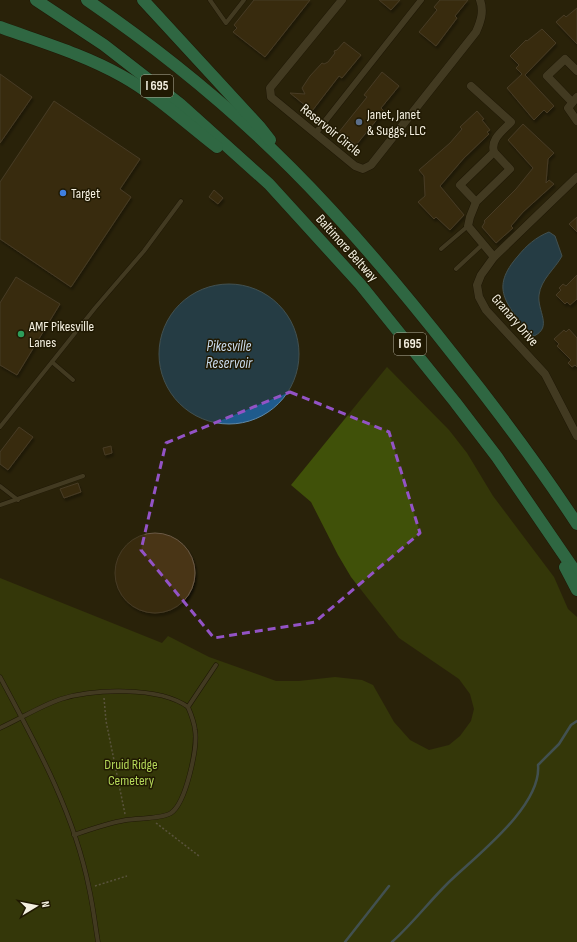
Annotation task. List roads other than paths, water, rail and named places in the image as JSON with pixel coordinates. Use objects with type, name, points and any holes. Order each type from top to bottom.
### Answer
[{"type":"highway","name":"Baltimore Beltway","points":[[36,0],[104,45],[174,100],[269,184],[321,240],[407,340],[455,402],[537,514],[577,574]]},
{"type":"highway","name":"Baltimore Beltway","points":[[87,0],[123,25],[200,85],[292,169],[345,225],[430,325],[522,444],[577,524]]},
{"type":"highway","points":[[142,0],[259,126],[292,169]]},
{"type":"highway","points":[[0,27],[69,50],[122,76],[148,93],[269,184]]},
{"type":"highway","points":[[560,498],[577,518]]},
{"type":"highway","points":[[537,514],[577,590]]},
{"type":"street","name":"Reservoir Circle","points":[[342,0],[270,88],[271,97],[354,166],[363,169],[367,168],[476,32],[481,22],[482,15],[480,0]]},
{"type":"street","points":[[315,134],[421,0]]},
{"type":"street","points":[[577,71],[565,59],[547,76],[575,100],[568,108],[577,121]]},
{"type":"street","points":[[471,86],[511,122],[495,139],[492,147],[494,152],[510,169],[476,202],[470,216],[468,226],[494,257]]},
{"type":"street","points":[[476,202],[460,185],[494,152]]},
{"type":"street","name":"Granary Drive","points":[[577,177],[494,257],[478,281],[478,292],[482,303],[545,374],[575,425],[577,436]]},
{"type":"lane","points":[[210,0],[226,23],[244,0]]},
{"type":"lane","points":[[0,427],[95,308],[144,251],[181,202]]},
{"type":"lane","points":[[441,249],[468,226]]},
{"type":"lane","points":[[456,269],[483,244]]},
{"type":"lane","points":[[52,362],[73,380]]},
{"type":"lane","points":[[0,505],[18,500],[83,476]]},
{"type":"lane","points":[[0,486],[18,500]]},
{"type":"lane","points":[[188,707],[216,665]]},
{"type":"lane","points":[[0,676],[23,717],[47,766],[74,834],[89,887],[98,942]]},
{"type":"lane","points":[[0,728],[62,699],[82,694],[104,693],[157,695],[176,700],[188,707],[194,721],[196,739],[193,759],[181,799],[171,813],[126,820],[74,834]]},
{"type":"water","points":[[549,232],[555,236],[562,256],[545,279],[540,289],[539,301],[543,318],[543,328],[534,336],[528,333],[508,304],[504,296],[504,278],[509,268],[521,252],[536,239]]},
{"type":"water","name":"Pikesville Reservoir","points":[[229,284],[249,287],[256,290],[268,296],[283,310],[296,334],[299,354],[296,374],[293,381],[287,393],[273,408],[249,421],[229,424],[209,421],[202,418],[190,412],[175,398],[162,374],[159,354],[162,334],[165,327],[171,315],[185,300],[209,287]]},
{"type":"waterway","points":[[392,942],[447,884],[488,846],[518,814],[529,798],[536,781],[538,765],[559,744],[571,725],[577,721]]},
{"type":"waterway","points":[[345,942],[389,886]]},
{"type":"place","name":"Janet, Janet & Suggs, LLC","points":[[359,122]]},
{"type":"place","name":"Target","points":[[63,193]]},
{"type":"place","name":"AMF Pikesville Lanes","points":[[21,334]]},
{"type":"park label","name":"Druid Ridge Cemetery","points":[[131,772]]}]
